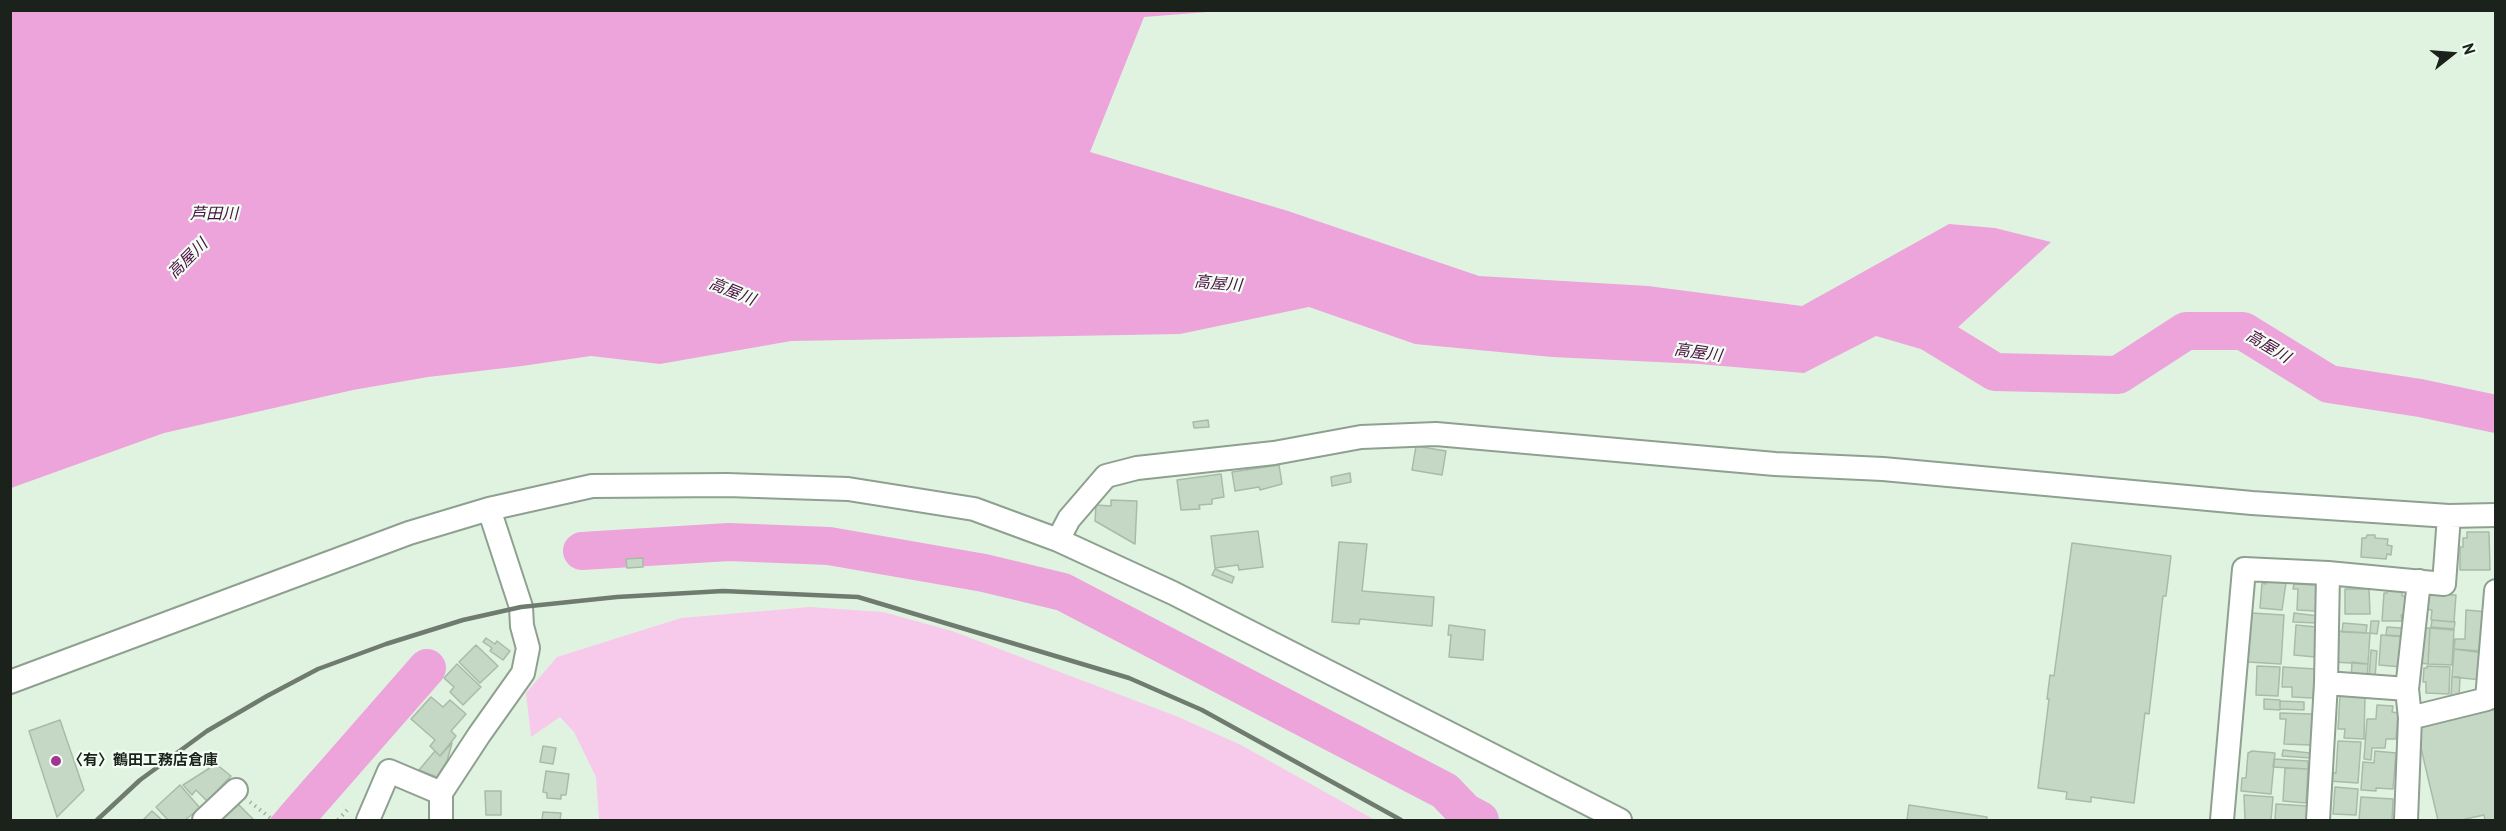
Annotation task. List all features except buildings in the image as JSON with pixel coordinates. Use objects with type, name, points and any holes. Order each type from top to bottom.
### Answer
[{"type":"street","points":[[1058,540],[1068,519],[1106,477],[1137,468],[1274,453],[1361,437],[1436,434],[1775,464],[1883,469],[2252,503],[2449,516],[2496,515]]},
{"type":"street","points":[[13,678],[409,533],[489,509],[592,486],[727,485],[848,489],[974,509],[1058,540],[1173,593],[1620,820]]},
{"type":"street","points":[[441,820],[441,793],[523,673],[528,648],[522,626],[521,607],[489,509]]},
{"type":"street","points":[[2222,820],[2244,569],[2328,573],[2444,584],[2449,516]]},
{"type":"street","points":[[2318,820],[2326,683],[2328,573]]},
{"type":"street","points":[[2406,820],[2410,718],[2407,689],[2418,581]]},
{"type":"street","points":[[2410,718],[2491,699],[2496,591]]},
{"type":"street","points":[[2326,683],[2407,689]]},
{"type":"street","points":[[368,820],[389,771],[441,793]]},
{"type":"street","points":[[204,820],[236,790]]},
{"type":"path","points":[[267,816],[273,820]]},
{"type":"shaded area","points":[[810,607],[883,612],[952,631],[1176,716],[1241,745],[1375,820],[599,820],[596,777],[574,732],[560,717],[531,737],[526,693],[557,657],[681,618]]},
{"type":"water","name":"芦田川","points":[[10,11],[1220,11],[1144,17],[1090,152],[1288,211],[1479,276],[1648,286],[1802,306],[1949,224],[1995,228],[2051,242],[1931,352],[1876,336],[1804,373],[1699,364],[1552,357],[1415,344],[1309,307],[1180,334],[791,341],[660,364],[591,356],[428,377],[353,390],[164,433],[11,488]]},
{"type":"waterway","name":"高屋川","points":[[1897,320],[1910,320],[1995,372],[2118,375],[2186,331],[2243,331],[2329,384],[2420,398],[2496,414]]},
{"type":"waterway","points":[[582,551],[729,542],[829,546],[984,573],[1063,592],[1445,791],[1465,812],[1480,820]]},
{"type":"waterway","points":[[273,820],[313,774],[427,668]]},
{"type":"waterway","points":[[294,820],[427,668]]},
{"type":"railway","points":[[97,820],[140,780],[207,731],[318,669],[386,644],[463,620],[521,607],[617,597],[723,591],[858,597],[1129,678],[1202,710],[1401,820]]},
{"type":"place","name":"〈有〉鶴田工務店倉庫","points":[[56,761]]}]
